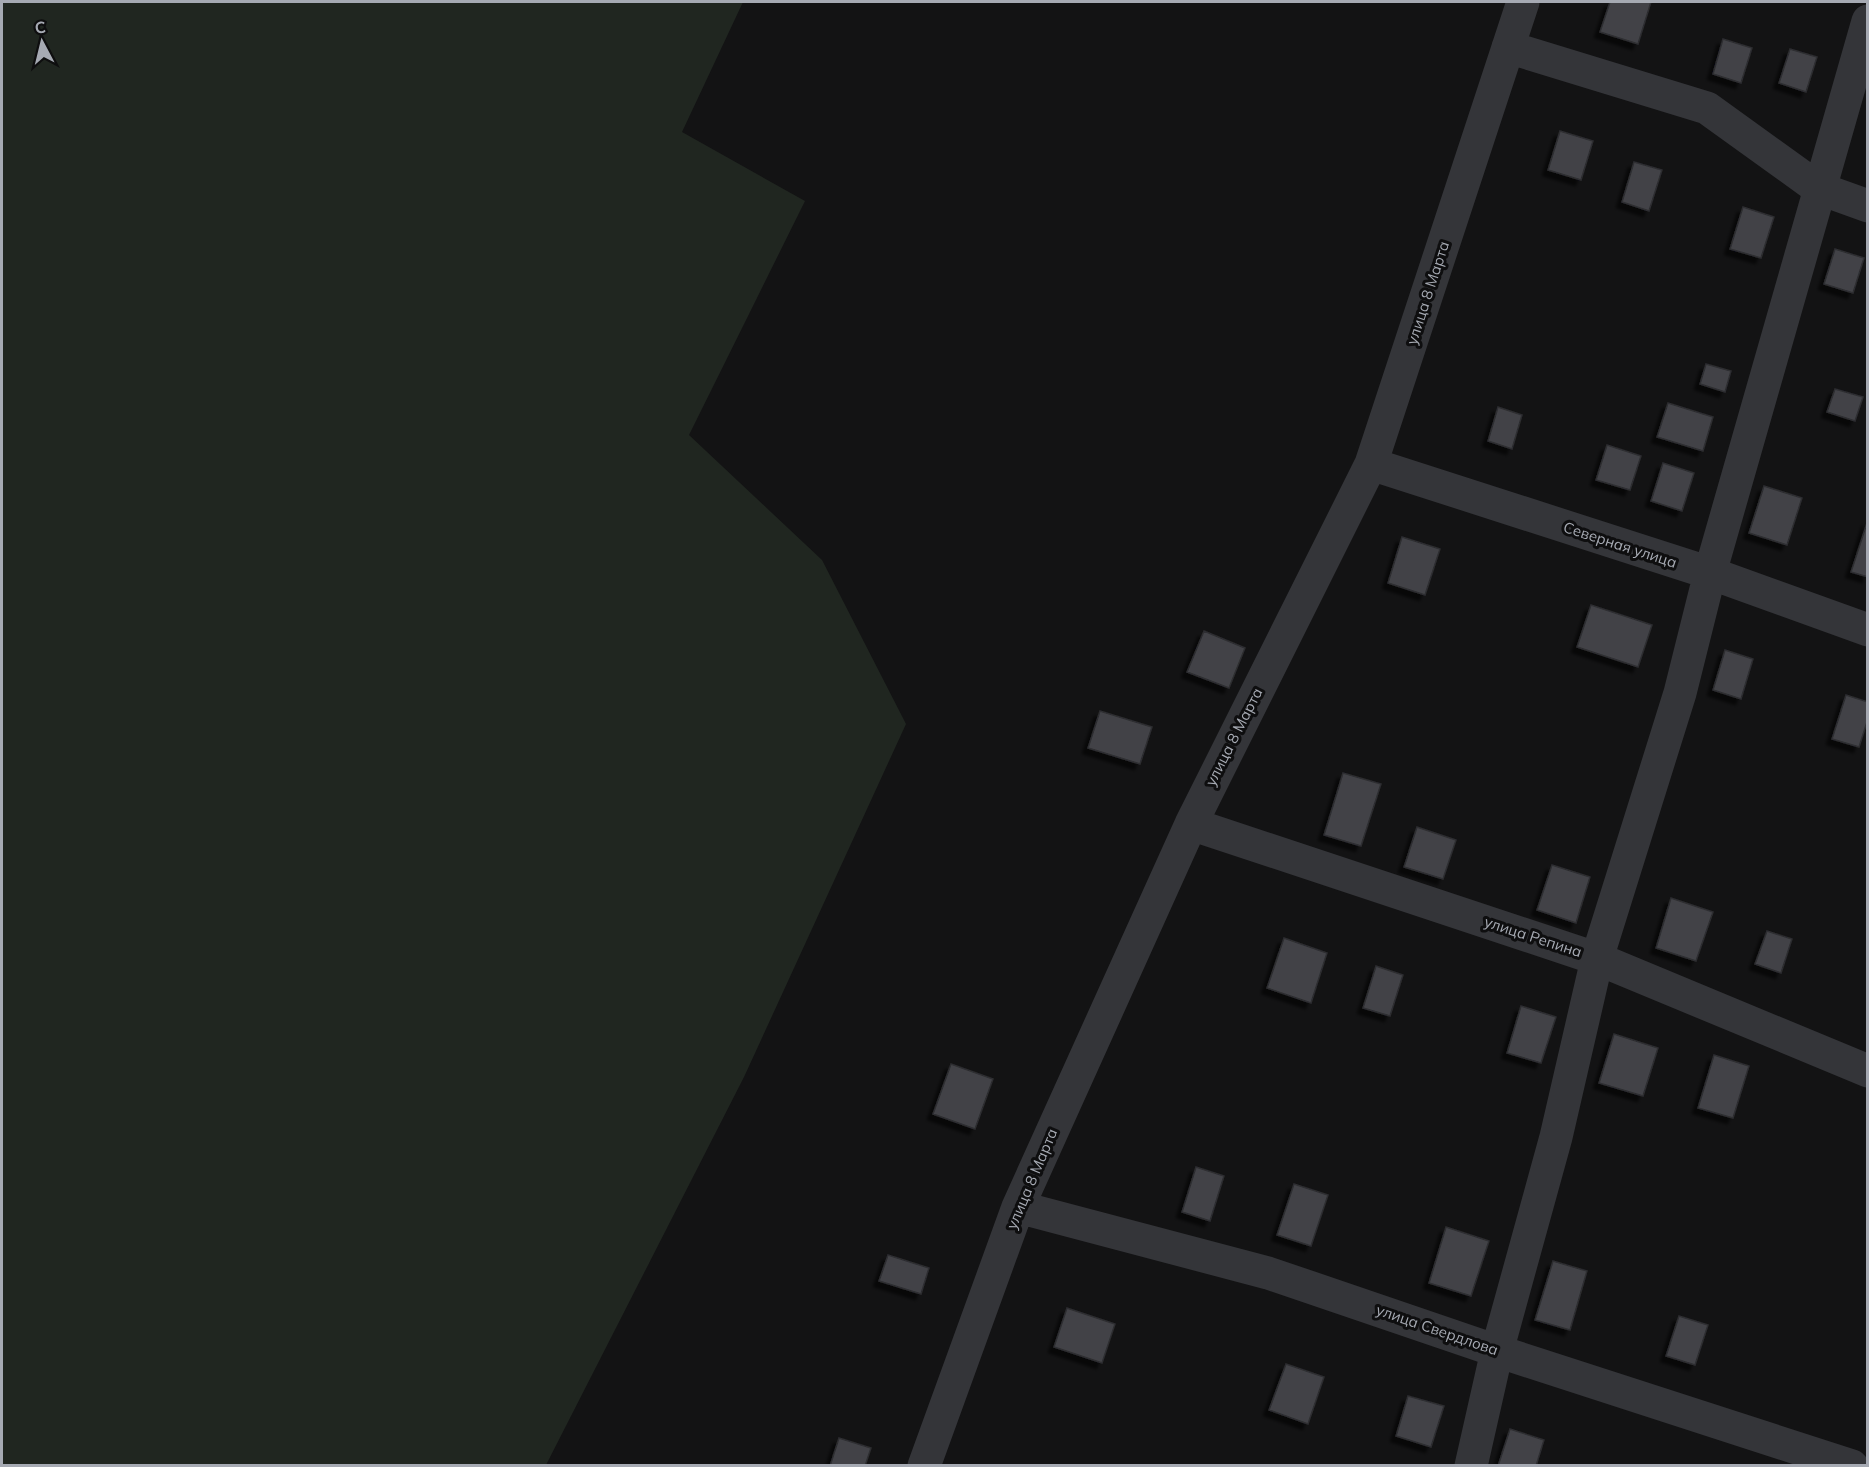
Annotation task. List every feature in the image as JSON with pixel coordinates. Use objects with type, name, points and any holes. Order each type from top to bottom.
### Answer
[{"type":"street","name":"улица 8 Марта","points":[[924,1466],[1018,1207],[1191,824],[1371,464],[1523,2]]},
{"type":"street","points":[[1471,1466],[1497,1351],[1556,1137],[1598,959],[1680,693],[1710,573],[1818,188],[1868,21]]},
{"type":"street","points":[[1508,48],[1707,108],[1818,188],[1868,206]]},
{"type":"street","name":"Северная улица","points":[[1371,464],[1710,573],[1868,630]]},
{"type":"street","name":"улица Репина","points":[[1191,824],[1598,959],[1868,1071]]},
{"type":"street","name":"улица Свердлова","points":[[1018,1207],[1268,1273],[1497,1351],[1852,1466]]},
{"type":"shaded area","points":[[2,2],[743,2],[682,132],[805,201],[689,435],[822,560],[906,724],[744,1077],[546,1465],[2,1465]]},
{"type":"building","points":[[1610,2],[1651,2],[1638,44],[1600,32]]},
{"type":"building","points":[[1723,39],[1752,48],[1741,83],[1713,74]]},
{"type":"building","points":[[1790,49],[1817,57],[1806,92],[1779,83]]},
{"type":"building","points":[[1560,131],[1593,141],[1581,180],[1548,170]]},
{"type":"building","points":[[1634,162],[1662,170],[1649,211],[1622,202]]},
{"type":"building","points":[[1743,207],[1774,217],[1761,258],[1730,249]]},
{"type":"building","points":[[1835,249],[1864,258],[1853,293],[1824,284]]},
{"type":"building","points":[[1706,364],[1731,371],[1725,392],[1700,384]]},
{"type":"building","points":[[1835,389],[1863,397],[1855,421],[1827,412]]},
{"type":"building","points":[[1668,403],[1713,417],[1703,451],[1657,437]]},
{"type":"building","points":[[1498,407],[1522,415],[1512,449],[1488,441]]},
{"type":"building","points":[[1607,445],[1641,456],[1630,490],[1596,480]]},
{"type":"building","points":[[1663,463],[1694,473],[1682,511],[1651,501]]},
{"type":"building","points":[[1764,486],[1802,498],[1787,545],[1749,533]]},
{"type":"building","points":[[1868,520],[1868,577],[1851,572]]},
{"type":"building","points":[[1402,537],[1440,549],[1425,595],[1388,583]]},
{"type":"building","points":[[1591,605],[1652,625],[1638,667],[1577,647]]},
{"type":"building","points":[[1204,631],[1245,648],[1229,688],[1187,672]]},
{"type":"building","points":[[1725,650],[1753,659],[1741,699],[1713,690]]},
{"type":"building","points":[[1846,695],[1868,702],[1868,719],[1859,747],[1832,739]]},
{"type":"building","points":[[1100,711],[1152,727],[1140,764],[1088,748]]},
{"type":"building","points":[[1343,773],[1381,784],[1361,846],[1324,835]]},
{"type":"building","points":[[1417,827],[1456,840],[1443,879],[1404,867]]},
{"type":"building","points":[[1552,865],[1590,877],[1576,923],[1537,910]]},
{"type":"building","points":[[1671,898],[1713,912],[1696,961],[1656,948]]},
{"type":"building","points":[[1767,931],[1792,939],[1781,973],[1755,964]]},
{"type":"building","points":[[1284,938],[1327,953],[1311,1003],[1267,988]]},
{"type":"building","points":[[1376,966],[1403,975],[1390,1016],[1363,1008]]},
{"type":"building","points":[[1521,1006],[1556,1017],[1541,1063],[1507,1053]]},
{"type":"building","points":[[1614,1034],[1658,1048],[1643,1096],[1599,1083]]},
{"type":"building","points":[[1714,1055],[1749,1066],[1733,1118],[1698,1108]]},
{"type":"building","points":[[951,1064],[993,1079],[975,1129],[933,1114]]},
{"type":"building","points":[[1196,1167],[1224,1176],[1210,1221],[1182,1212]]},
{"type":"building","points":[[1294,1184],[1328,1195],[1311,1246],[1277,1235]]},
{"type":"building","points":[[1446,1227],[1489,1241],[1471,1296],[1429,1283]]},
{"type":"building","points":[[888,1255],[929,1268],[921,1294],[879,1281]]},
{"type":"building","points":[[1553,1261],[1587,1271],[1570,1330],[1535,1320]]},
{"type":"building","points":[[1067,1308],[1115,1324],[1102,1363],[1054,1347]]},
{"type":"building","points":[[1679,1316],[1708,1325],[1695,1365],[1666,1356]]},
{"type":"building","points":[[1286,1364],[1324,1377],[1308,1424],[1269,1410]]},
{"type":"building","points":[[1408,1396],[1444,1406],[1431,1447],[1396,1436]]},
{"type":"building","points":[[1510,1429],[1544,1440],[1536,1466],[1498,1466]]},
{"type":"building","points":[[839,1438],[871,1448],[865,1466],[830,1466]]}]
